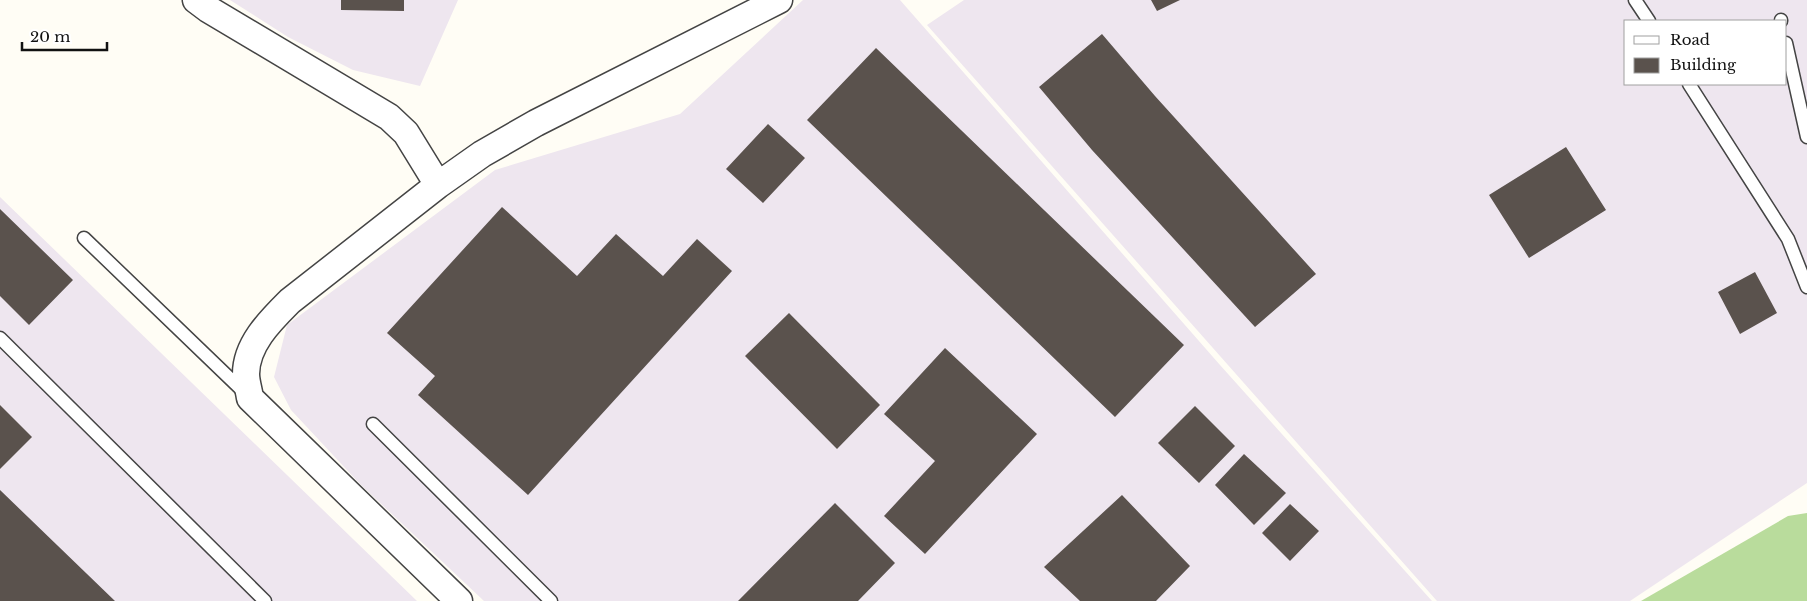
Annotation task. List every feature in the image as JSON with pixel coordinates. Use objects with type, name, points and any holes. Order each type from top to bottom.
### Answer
[{"type":"street","points":[[196,0],[354,94],[389,117],[406,133],[438,185]]},
{"type":"street","points":[[459,601],[250,398],[246,374],[248,359],[257,340],[269,322],[290,301],[438,185],[482,154],[536,123],[779,0]]},
{"type":"lane","points":[[1635,0],[1647,20]]},
{"type":"lane","points":[[1787,47],[1807,137]]},
{"type":"lane","points":[[1689,85],[1788,239],[1807,287]]},
{"type":"lane","points":[[84,238],[250,398]]},
{"type":"lane","points":[[0,338],[265,601]]},
{"type":"lane","points":[[373,424],[551,601]]},
{"type":"shaded area","points":[[230,0],[458,0],[420,86],[353,70],[288,37]]},
{"type":"shaded area","points":[[803,0],[900,0],[1220,365],[1432,601],[484,601],[360,484],[291,410],[274,377],[287,325],[495,170],[680,114]]},
{"type":"shaded area","points":[[964,0],[1807,0],[1807,483],[1630,601],[1437,601],[927,25]]},
{"type":"shaded area","points":[[0,197],[417,601],[0,601]]},
{"type":"green space","points":[[1807,513],[1807,601],[1641,601],[1788,516]]},
{"type":"building","points":[[341,0],[404,0],[404,11],[341,10]]},
{"type":"building","points":[[1151,0],[1180,0],[1157,11]]},
{"type":"building","points":[[1102,34],[1155,96],[1316,274],[1255,327],[1092,150],[1039,87]]},
{"type":"building","points":[[876,48],[1184,345],[1115,417],[807,120]]},
{"type":"building","points":[[768,124],[805,158],[763,203],[726,169]]},
{"type":"building","points":[[1566,147],[1606,210],[1529,258],[1489,195]]},
{"type":"building","points":[[502,207],[577,276],[616,234],[663,276],[697,239],[732,271],[528,495],[418,395],[435,376],[387,333]]},
{"type":"building","points":[[0,209],[73,280],[29,325],[0,296]]},
{"type":"building","points":[[1755,272],[1777,313],[1740,334],[1718,292]]},
{"type":"building","points":[[789,313],[880,405],[837,449],[745,356]]},
{"type":"building","points":[[945,348],[1037,434],[925,554],[884,516],[935,461],[884,414]]},
{"type":"building","points":[[0,405],[32,437],[0,469]]},
{"type":"building","points":[[1195,406],[1235,446],[1199,483],[1158,443]]},
{"type":"building","points":[[1244,454],[1286,493],[1254,525],[1215,485]]},
{"type":"building","points":[[0,490],[115,601],[0,601]]},
{"type":"building","points":[[1122,495],[1190,566],[1156,601],[1080,601],[1044,567]]},
{"type":"building","points":[[835,503],[895,563],[858,601],[738,601]]},
{"type":"building","points":[[1290,504],[1319,531],[1290,561],[1262,533]]}]
